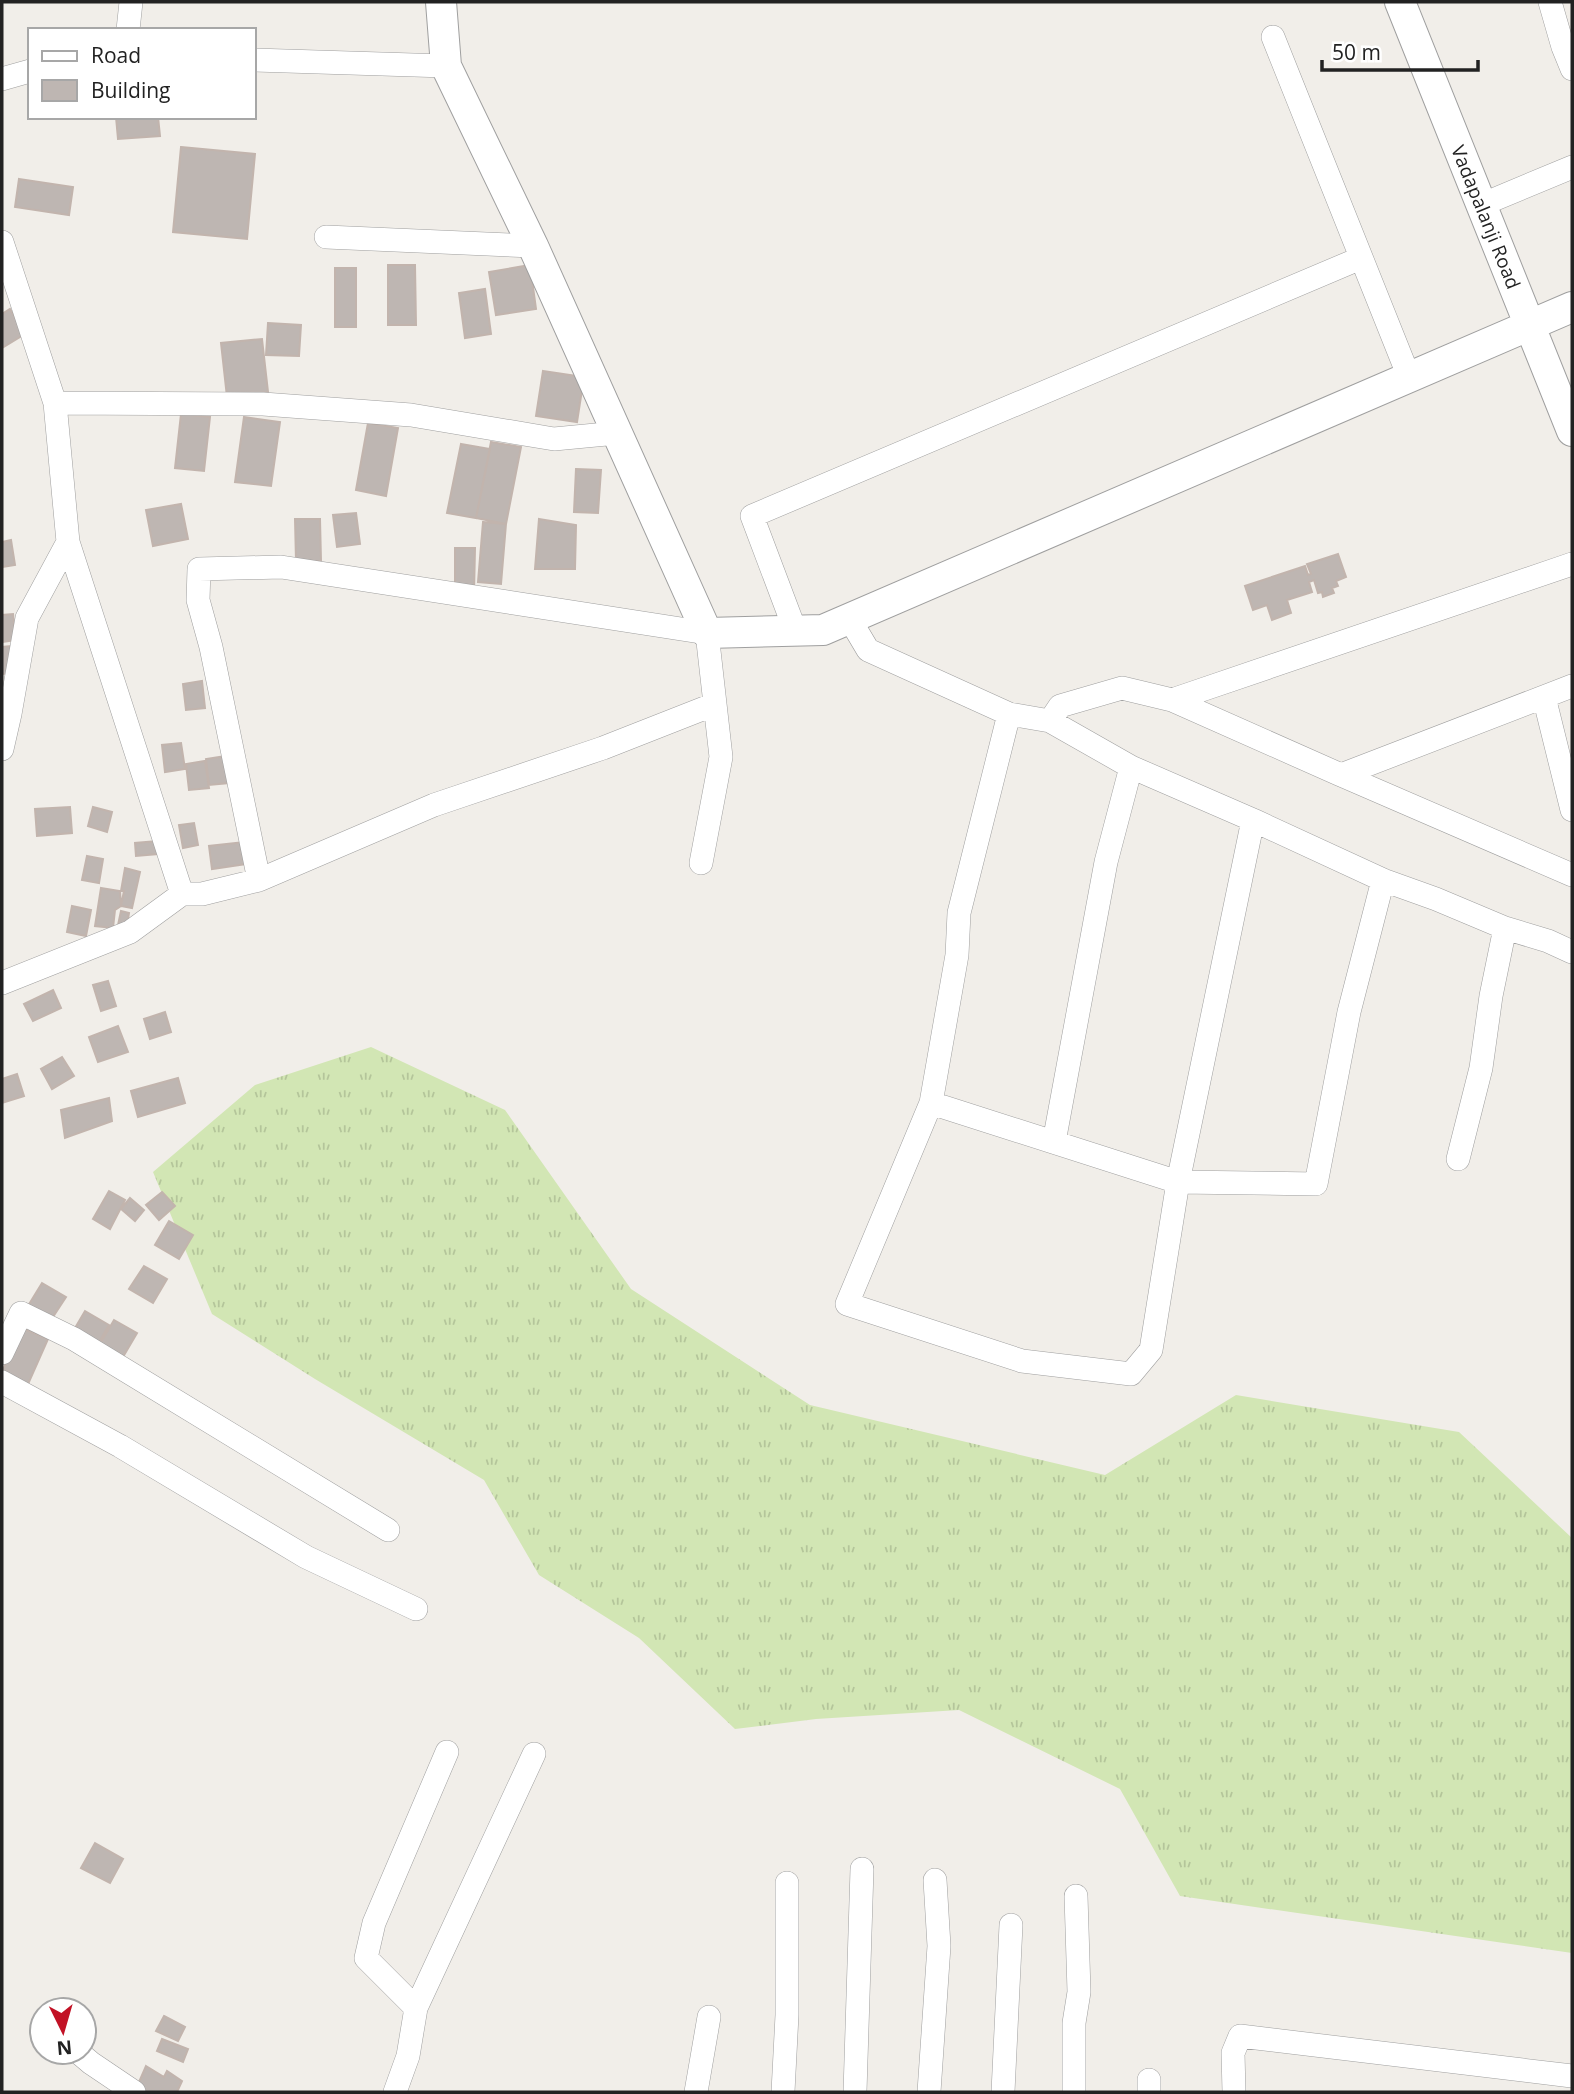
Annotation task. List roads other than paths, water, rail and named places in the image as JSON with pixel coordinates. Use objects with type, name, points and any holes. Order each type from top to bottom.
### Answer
[{"type":"street","points":[[128,28],[131,2]]},
{"type":"street","points":[[441,2],[446,66],[533,246],[707,633],[722,757],[701,863]]},
{"type":"street","name":"Vadapalanji Road","points":[[1400,2],[1572,431]]},
{"type":"street","points":[[1549,2],[1567,45],[1572,69]]},
{"type":"street","points":[[1273,37],[1409,377]]},
{"type":"street","points":[[256,60],[446,66]]},
{"type":"street","points":[[2,79],[28,72]]},
{"type":"street","points":[[1481,205],[1572,167]]},
{"type":"street","points":[[326,237],[533,246]]},
{"type":"street","points":[[3,247],[55,403],[68,542],[182,894]]},
{"type":"street","points":[[795,630],[752,516],[1362,258]]},
{"type":"street","points":[[259,880],[211,647],[198,600],[199,569],[281,567],[707,633],[823,630],[1572,307]]},
{"type":"street","points":[[55,403],[264,404],[411,415],[554,439],[617,433]]},
{"type":"street","points":[[2,749],[27,618],[68,542]]},
{"type":"street","points":[[1172,701],[1572,564]]},
{"type":"street","points":[[849,618],[868,650],[1009,714],[1050,722],[1131,767],[1383,880],[1572,952]]},
{"type":"street","points":[[1341,775],[1572,687]]},
{"type":"street","points":[[1050,722],[1060,706],[1122,688],[1172,701],[1572,875]]},
{"type":"street","points":[[1544,697],[1572,810]]},
{"type":"street","points":[[2,983],[130,932],[182,894],[202,894],[259,880],[434,805],[603,748],[715,704]]},
{"type":"street","points":[[1009,714],[959,914],[957,955],[932,1103],[846,1304],[1022,1361],[1131,1374],[1151,1350],[1178,1182],[1253,820]]},
{"type":"street","points":[[1054,1142],[1107,862],[1131,767]]},
{"type":"street","points":[[932,1103],[1178,1182],[1316,1184],[1349,1012],[1383,880]]},
{"type":"street","points":[[1458,1159],[1481,1068],[1491,996],[1505,928]]},
{"type":"street","points":[[2,1353],[21,1313],[74,1339],[388,1530]]},
{"type":"street","points":[[2,1382],[120,1446],[306,1557],[416,1609]]},
{"type":"street","points":[[416,2008],[366,1958],[374,1923],[447,1752]]},
{"type":"street","points":[[395,2092],[408,2056],[416,2008],[534,1754]]},
{"type":"street","points":[[855,2092],[862,1869]]},
{"type":"street","points":[[929,2092],[939,1946],[935,1880]]},
{"type":"street","points":[[783,2092],[788,2015],[787,1883]]},
{"type":"street","points":[[1074,2092],[1074,2023],[1079,1992],[1076,1896]]},
{"type":"street","points":[[1003,2092],[1010,1925]]},
{"type":"street","points":[[696,2092],[709,2017]]},
{"type":"street","points":[[1234,2092],[1233,2053],[1240,2036],[1572,2076]]},
{"type":"street","points":[[95,2066],[134,2092]]}]
